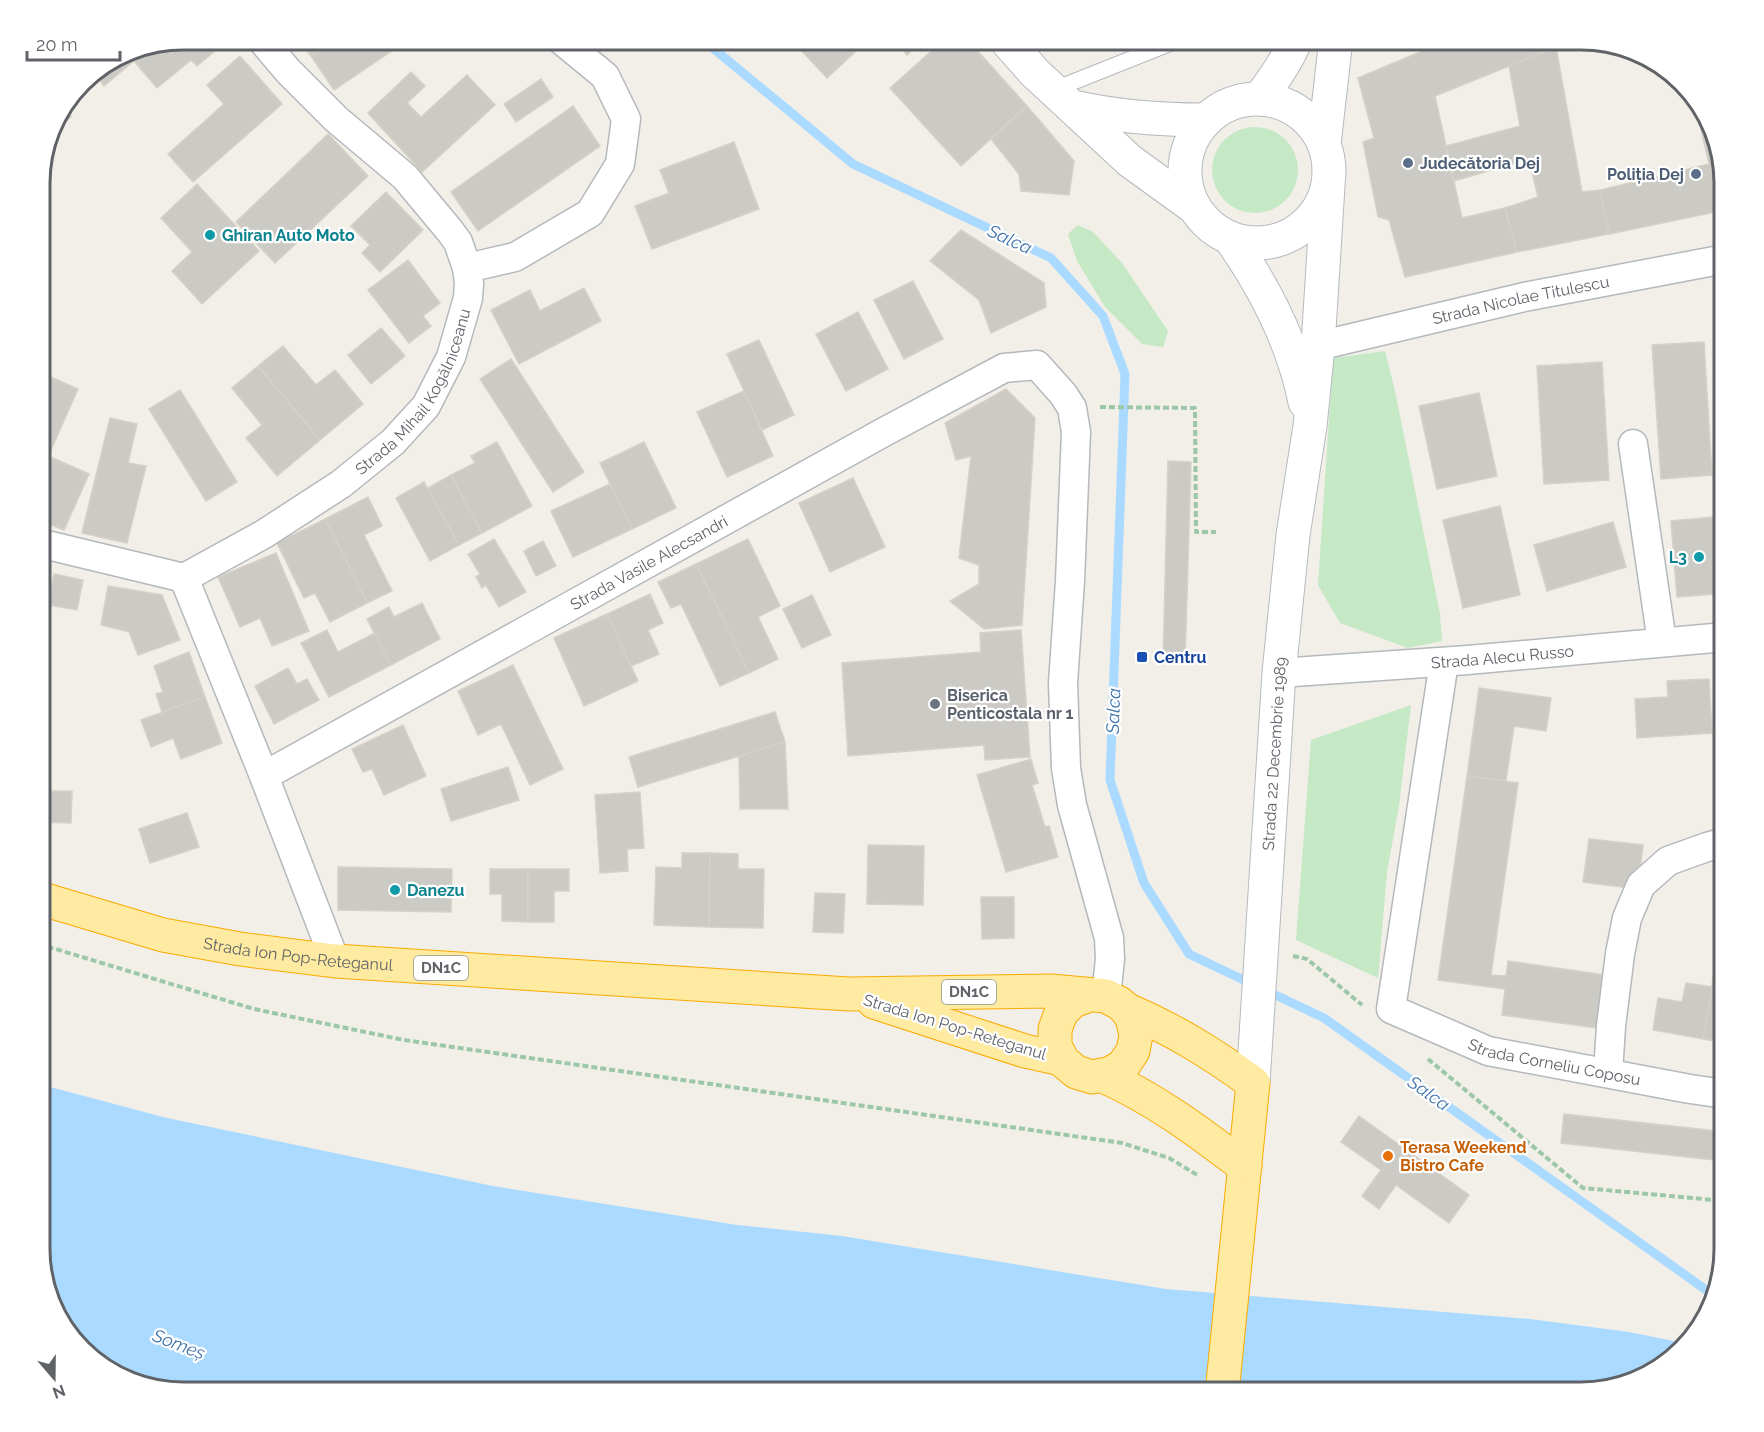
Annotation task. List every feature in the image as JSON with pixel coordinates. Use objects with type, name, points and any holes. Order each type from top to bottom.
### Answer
[{"type":"highway","name":"Strada Ion Pop-Reteganul","points":[[50,901],[163,935],[240,949],[335,961],[849,994],[1051,991],[1107,1000],[1188,1039],[1253,1083]]},
{"type":"highway","name":"Strada Ion Pop-Reteganul","points":[[849,994],[1025,1051],[1061,1059]]},
{"type":"highway","points":[[1061,1059],[1055,1046],[1055,1029],[1061,1013],[1073,1001],[1107,1000],[1132,1018],[1136,1035],[1133,1051],[1123,1066],[1109,1074],[1101,1075]]},
{"type":"highway","name":"DN1C","points":[[1061,1059],[1076,1072],[1092,1077],[1101,1075],[1129,1087],[1156,1103],[1245,1167]]},
{"type":"highway","points":[[1223,1382],[1253,1083]]},
{"type":"main road","points":[[1015,50],[1035,73],[1130,160],[1195,208]]},
{"type":"main road","points":[[1260,98],[1279,73],[1292,50]]},
{"type":"main road","points":[[1324,144],[1335,50]]},
{"type":"main road","points":[[1260,98],[1292,107],[1306,117],[1317,130],[1328,156],[1328,186],[1312,218],[1299,230],[1266,243],[1248,243],[1216,231],[1204,220],[1195,208],[1187,190],[1185,171],[1187,152],[1194,135],[1206,120],[1217,110],[1231,103],[1260,98]]},
{"type":"main road","points":[[1063,99],[1118,116],[1206,120]]},
{"type":"main road","name":"Strada 22 Decembrie 1989","points":[[1253,1083],[1279,673],[1293,535],[1310,426],[1318,346],[1328,186]]},
{"type":"main road","name":"Strada 22 Decembrie 1989","points":[[1230,238],[1253,271],[1278,318],[1292,351],[1310,426]]},
{"type":"street","name":"Strada Mihail Kogălniceanu","points":[[184,578],[264,534],[341,484],[400,435],[426,406],[451,357],[468,298],[467,268],[461,248],[450,231],[405,177],[336,119],[270,50]]},
{"type":"street","points":[[467,268],[515,257],[590,213],[620,164],[626,119],[604,76],[573,50]]},
{"type":"street","name":"Strada Nicolae Titulescu","points":[[1318,346],[1524,297],[1714,261]]},
{"type":"street","name":"Strada Vasile Alecsandri","points":[[264,776],[1004,368],[1037,365],[1068,401],[1072,408],[1076,432],[1063,683],[1066,768],[1072,805],[1109,938],[1107,1000]]},
{"type":"street","points":[[1633,444],[1662,642]]},
{"type":"street","points":[[50,546],[184,578],[264,776],[335,961]]},
{"type":"street","name":"Strada Alecu Russo","points":[[1279,673],[1444,662],[1714,638]]},
{"type":"street","points":[[1381,1011],[1444,662]]},
{"type":"street","points":[[1608,1073],[1620,954],[1627,918],[1641,885],[1668,861],[1714,845]]},
{"type":"street","name":"Strada Corneliu Coposu","points":[[1381,1011],[1488,1051],[1714,1092]]},
{"type":"lane","points":[[1063,99],[1159,50]]},
{"type":"path","points":[[1094,407],[1195,408],[1197,532],[1216,532]]},
{"type":"path","points":[[50,947],[254,1009],[393,1038],[1122,1143],[1169,1158],[1200,1177]]},
{"type":"path","points":[[1262,948],[1306,959],[1381,1011]]},
{"type":"path","points":[[1426,1058],[1582,1188],[1714,1200]]},
{"type":"green space","points":[[1255,127],[1272,130],[1286,139],[1295,153],[1298,170],[1295,187],[1286,201],[1272,210],[1255,213],[1238,210],[1224,201],[1215,187],[1212,170],[1215,153],[1224,139],[1238,130]]},
{"type":"green space","points":[[1078,225],[1093,232],[1122,263],[1168,331],[1163,347],[1142,344],[1105,307],[1077,261],[1068,234]]},
{"type":"green space","points":[[1385,351],[1440,614],[1442,641],[1408,648],[1340,623],[1318,585],[1333,358]]},
{"type":"green space","points":[[1411,705],[1399,806],[1387,872],[1378,978],[1296,940],[1311,740]]},
{"type":"water","name":"Someș","points":[[50,1087],[167,1118],[493,1186],[737,1225],[842,1236],[1166,1289],[1530,1319],[1629,1332],[1676,1342],[1662,1355],[1640,1369],[1607,1380],[1590,1382],[174,1382],[157,1380],[116,1365],[95,1349],[72,1323],[63,1308],[54,1284],[50,1258]]},
{"type":"building","points":[[216,50],[197,66],[191,60],[157,88],[134,61],[157,52]]},
{"type":"building","points":[[307,50],[320,50],[311,56]]},
{"type":"building","points":[[320,50],[393,50],[334,90],[311,56]]},
{"type":"building","points":[[801,50],[857,50],[827,78]]},
{"type":"building","points":[[903,50],[913,50],[907,55]]},
{"type":"building","points":[[933,50],[977,50],[1027,106],[961,166],[890,88]]},
{"type":"building","name":"Judecătoria Dej","points":[[1425,50],[1549,50],[1435,96],[1462,218],[1505,208],[1517,252],[1405,277],[1389,220],[1378,217],[1363,142],[1374,138],[1358,78]]},
{"type":"building","points":[[1549,50],[1557,50],[1582,192],[1600,190],[1609,234],[1517,252],[1505,208],[1538,197],[1529,159],[1454,181],[1446,146],[1520,126],[1509,66]]},
{"type":"building","points":[[240,56],[282,104],[193,182],[168,154],[224,104],[207,85]]},
{"type":"building","points":[[138,58],[104,86],[99,80],[116,67]]},
{"type":"building","points":[[411,72],[425,86],[407,103],[421,117],[467,75],[495,105],[422,172],[368,113]]},
{"type":"building","points":[[541,79],[553,97],[516,122],[504,104]]},
{"type":"building","points":[[573,106],[600,146],[478,231],[451,192]]},
{"type":"building","points":[[1027,106],[1074,161],[1069,195],[1021,191],[1019,174],[991,139]]},
{"type":"building","name":"Poliția Dej","points":[[1699,119],[1710,148],[1713,165],[1714,212],[1609,234],[1600,190],[1709,164]]},
{"type":"building","points":[[328,134],[368,176],[275,263],[236,222]]},
{"type":"building","points":[[734,142],[759,209],[652,249],[635,206],[669,193],[660,170]]},
{"type":"building","name":"Ghiran Auto Moto","points":[[197,184],[259,251],[202,304],[172,271],[192,252],[161,218]]},
{"type":"building","points":[[386,192],[423,230],[380,272],[362,253],[370,245],[351,226]]},
{"type":"building","points":[[961,230],[1044,283],[1046,307],[991,333],[979,300],[930,261]]},
{"type":"building","points":[[408,260],[440,303],[423,316],[431,326],[409,343],[368,290]]},
{"type":"building","points":[[913,281],[943,339],[904,359],[874,300]]},
{"type":"building","points":[[584,288],[601,321],[519,364],[491,310],[530,290],[540,311]]},
{"type":"building","points":[[858,312],[888,369],[846,391],[816,334]]},
{"type":"building","points":[[381,328],[405,356],[371,384],[348,355]]},
{"type":"building","points":[[759,340],[794,415],[762,430],[727,354]]},
{"type":"building","points":[[1704,342],[1712,475],[1661,479],[1652,345]]},
{"type":"building","points":[[283,346],[316,385],[335,370],[363,404],[320,440],[258,366]]},
{"type":"building","points":[[511,359],[584,472],[553,492],[480,379]]},
{"type":"building","points":[[1602,362],[1609,480],[1544,484],[1537,366]]},
{"type":"building","points":[[258,366],[320,440],[277,476],[246,438],[262,425],[232,388]]},
{"type":"building","points":[[50,377],[78,389],[50,452]]},
{"type":"building","points":[[1006,389],[1035,418],[1022,625],[984,629],[950,601],[979,584],[979,565],[959,558],[971,456],[956,460],[945,423]]},
{"type":"building","points":[[180,390],[237,482],[206,501],[149,409]]},
{"type":"building","points":[[744,391],[773,456],[727,477],[697,412]]},
{"type":"building","points":[[1479,393],[1497,476],[1437,489],[1419,406]]},
{"type":"building","points":[[110,418],[137,424],[128,463],[146,466],[127,543],[82,533]]},
{"type":"building","points":[[497,442],[532,506],[482,533],[451,475],[475,463],[471,456]]},
{"type":"building","points":[[644,442],[676,508],[632,529],[600,463]]},
{"type":"building","points":[[50,457],[89,474],[64,530],[50,524]]},
{"type":"building","points":[[1168,461],[1191,462],[1185,662],[1163,662]]},
{"type":"building","points":[[451,475],[482,533],[459,545],[428,488]]},
{"type":"building","points":[[853,478],[885,547],[830,572],[799,503]]},
{"type":"building","points":[[424,482],[459,545],[430,561],[396,498]]},
{"type":"building","points":[[610,484],[632,529],[573,557],[551,511]]},
{"type":"building","points":[[368,497],[382,526],[364,535],[392,591],[367,603],[325,519]]},
{"type":"building","points":[[1500,506],[1520,595],[1463,608],[1443,520]]},
{"type":"building","name":"L3","points":[[1714,517],[1714,594],[1677,597],[1671,521]]},
{"type":"building","points":[[325,519],[367,603],[330,622],[315,593],[304,598],[277,543]]},
{"type":"building","points":[[1613,522],[1626,567],[1547,591],[1534,545]]},
{"type":"building","points":[[494,539],[526,592],[499,607],[486,585],[482,588],[476,577],[480,574],[468,554]]},
{"type":"building","points":[[748,539],[780,606],[758,617],[778,659],[749,673],[696,564]]},
{"type":"building","points":[[543,541],[556,566],[536,576],[524,551]]},
{"type":"building","points":[[276,553],[309,631],[272,646],[260,618],[240,627],[218,577]]},
{"type":"building","points":[[696,564],[749,673],[720,686],[681,604],[671,608],[658,582]]},
{"type":"building","points":[[54,574],[83,580],[77,610],[50,605]]},
{"type":"building","points":[[108,586],[162,595],[180,640],[138,655],[129,632],[101,625]]},
{"type":"building","points":[[650,594],[663,623],[648,630],[659,654],[631,666],[607,614]]},
{"type":"building","points":[[812,595],[831,635],[802,648],[783,609]]},
{"type":"building","points":[[422,603],[440,639],[391,665],[367,619],[389,607],[394,617]]},
{"type":"building","points":[[607,614],[638,681],[584,706],[554,638]]},
{"type":"building","points":[[327,630],[338,652],[375,633],[391,665],[329,697],[301,643]]},
{"type":"building","name":"Biserica Penticostala nr 1","points":[[1021,630],[1030,757],[985,760],[984,745],[848,756],[842,663],[981,652],[980,633]]},
{"type":"building","points":[[189,652],[205,697],[162,712],[156,694],[163,692],[154,666]]},
{"type":"building","points":[[513,665],[563,769],[530,785],[501,724],[478,735],[458,691]]},
{"type":"building","points":[[288,668],[297,684],[307,679],[319,700],[274,724],[255,686]]},
{"type":"building","points":[[1709,679],[1712,733],[1637,738],[1635,699],[1668,697],[1667,681]]},
{"type":"building","points":[[1479,688],[1551,698],[1546,731],[1514,726],[1506,781],[1467,776]]},
{"type":"building","points":[[205,697],[222,743],[181,759],[173,738],[151,747],[141,720]]},
{"type":"building","points":[[775,712],[785,742],[638,787],[629,757]]},
{"type":"building","points":[[403,725],[426,776],[384,795],[372,769],[363,772],[352,749]]},
{"type":"building","points":[[785,742],[788,809],[740,809],[739,756]]},
{"type":"building","points":[[1031,759],[1038,783],[1032,785],[1045,827],[1049,826],[1058,857],[1006,872],[977,775]]},
{"type":"building","points":[[508,767],[519,800],[451,821],[441,789]]},
{"type":"building","points":[[1467,776],[1518,783],[1491,975],[1506,976],[1508,961],[1611,976],[1604,1029],[1502,1015],[1505,989],[1438,980]]},
{"type":"building","points":[[50,791],[72,791],[71,823],[50,822]]},
{"type":"building","points":[[640,792],[644,848],[627,849],[628,871],[600,873],[595,795]]},
{"type":"building","points":[[187,813],[199,847],[150,863],[139,829]]},
{"type":"building","points":[[1589,839],[1643,845],[1638,889],[1583,882]]},
{"type":"building","points":[[868,845],[924,846],[923,905],[867,904]]},
{"type":"building","points":[[682,853],[710,853],[709,927],[654,925],[656,867],[682,868]]},
{"type":"building","points":[[710,853],[738,854],[738,869],[764,869],[763,928],[709,927]]},
{"type":"building","name":"Danezu","points":[[338,867],[452,869],[451,912],[338,910]]},
{"type":"building","points":[[490,869],[528,869],[528,922],[502,921],[502,894],[490,894]]},
{"type":"building","points":[[528,869],[569,869],[569,891],[554,891],[554,922],[528,922]]},
{"type":"building","points":[[815,893],[845,894],[843,933],[813,932]]},
{"type":"building","points":[[981,897],[1014,897],[1014,938],[982,939]]},
{"type":"building","points":[[1714,973],[1714,1041],[1703,1039]]},
{"type":"building","points":[[1686,983],[1712,987],[1703,1039],[1653,1030],[1658,998],[1682,1002]]},
{"type":"building","points":[[1564,1114],[1714,1131],[1714,1160],[1561,1143]]},
{"type":"building","name":"Terasa Weekend Bistro Cafe","points":[[1359,1116],[1469,1195],[1449,1223],[1396,1185],[1379,1209],[1362,1196],[1381,1170],[1341,1142]]},
{"type":"waterway","name":"Salca","points":[[715,50],[853,164],[1051,258],[1103,316],[1125,374],[1110,780],[1144,883],[1189,954],[1252,984]]},
{"type":"waterway","name":"Salca","points":[[1265,990],[1324,1018],[1707,1291]]},
{"type":"place","name":"Judecătoria Dej","points":[[1408,163]]},
{"type":"place","name":"Poliția Dej","points":[[1696,174]]},
{"type":"place","name":"Ghiran Auto Moto","points":[[210,235]]},
{"type":"place","name":"L3","points":[[1699,557]]},
{"type":"place","name":"Centru","points":[[1142,657]]},
{"type":"place","name":"Biserica Penticostala nr 1","points":[[935,704]]},
{"type":"place","name":"Danezu","points":[[395,890]]},
{"type":"place","name":"Terasa Weekend Bistro Cafe","points":[[1388,1156]]}]
